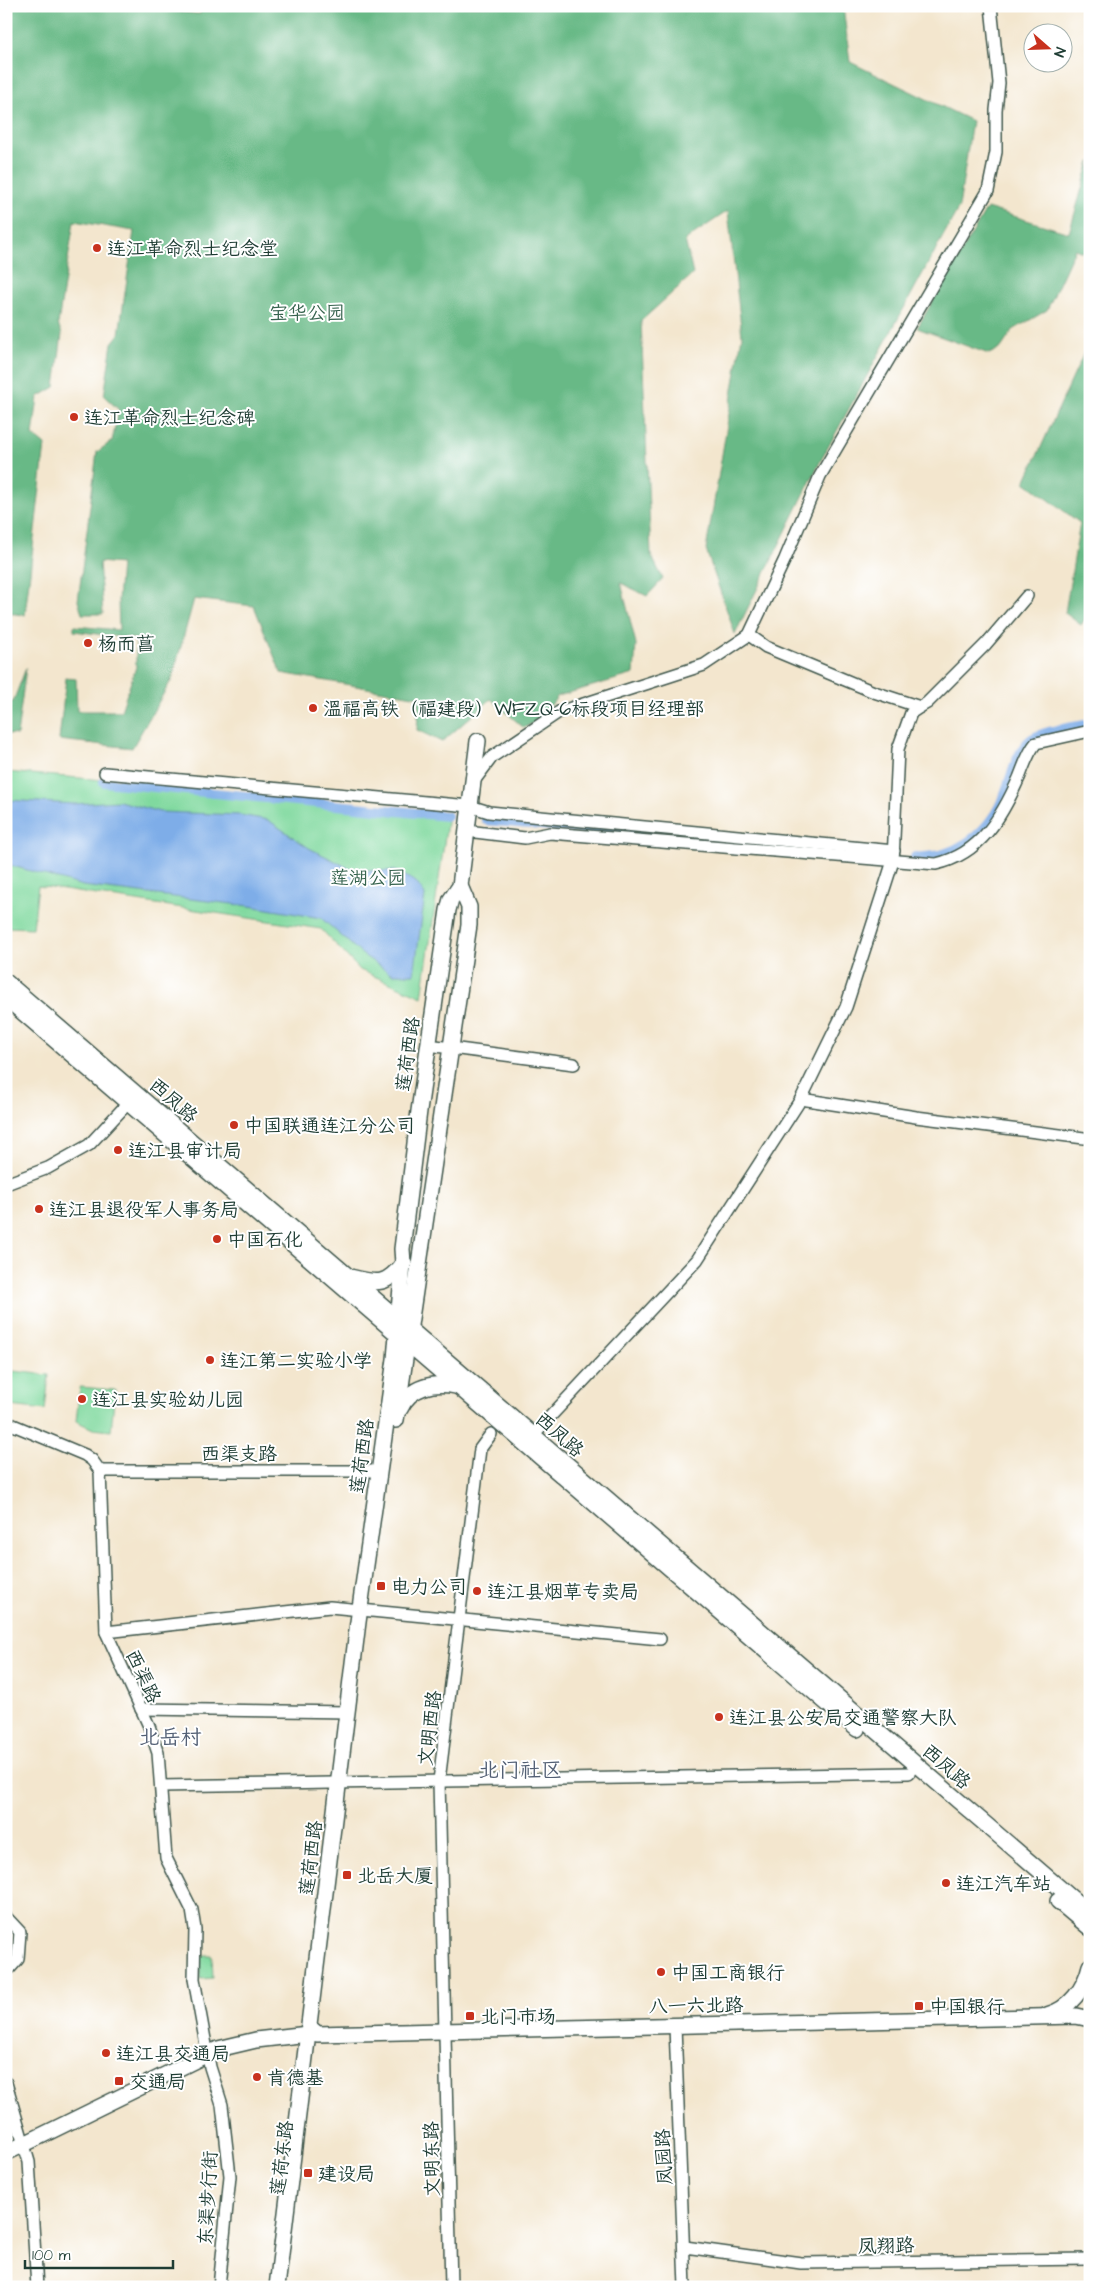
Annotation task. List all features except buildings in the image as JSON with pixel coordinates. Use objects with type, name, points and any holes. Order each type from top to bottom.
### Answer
[{"type":"main road","name":"莲荷西路","points":[[344,1782],[348,1712],[397,1415],[403,1332],[402,1249],[428,1045],[448,910],[451,899],[460,886],[478,741]]},
{"type":"main road","name":"莲荷西路","points":[[312,2034],[344,1782],[379,1471],[403,1332],[420,1265],[470,913],[460,886]]},
{"type":"main road","name":"西凤路","points":[[6,982],[348,1277],[457,1386],[909,1773],[1084,1916]]},
{"type":"main road","name":"西凤路","points":[[6,998],[128,1103],[403,1332],[532,1436],[1084,1916],[1090,1928]]},
{"type":"main road","points":[[348,1277],[366,1281],[383,1281],[397,1272],[403,1263],[420,1265]]},
{"type":"main road","points":[[397,1415],[403,1402],[417,1390],[435,1384],[457,1386]]},
{"type":"main road","points":[[1084,1916],[1084,1927],[1090,1943]]},
{"type":"main road","points":[[1038,2017],[1054,2013],[1070,2002],[1082,1987],[1090,1966]]},
{"type":"main road","name":"八一六北路","points":[[6,2153],[208,2054],[245,2042],[312,2034],[1085,2015]]},
{"type":"main road","name":"莲荷东路","points":[[277,2287],[312,2034]]},
{"type":"main road","name":"莲荷东路","points":[[286,2287],[312,2034]]},
{"type":"street","points":[[472,782],[492,757],[559,712],[704,665],[749,635],[785,559],[820,476],[988,191],[996,152],[996,110],[999,84],[991,6]]},
{"type":"street","points":[[532,1436],[698,1260],[801,1099],[846,1007],[894,856],[898,749],[911,713],[927,703],[986,644],[1027,596]]},
{"type":"street","points":[[749,635],[766,647],[874,692],[920,707]]},
{"type":"street","points":[[105,773],[470,806],[489,812],[894,856],[936,864],[966,852],[985,836],[1002,814],[1036,743],[1090,731]]},
{"type":"street","points":[[467,832],[522,838],[550,833],[894,856]]},
{"type":"street","points":[[428,1045],[574,1064]]},
{"type":"street","points":[[801,1099],[916,1117],[1084,1138]]},
{"type":"street","points":[[6,1184],[48,1168],[89,1145],[128,1103]]},
{"type":"street","points":[[6,1422],[85,1455],[92,1460],[100,1471]]},
{"type":"street","name":"文明西路","points":[[445,2031],[440,1781],[480,1449],[491,1434]]},
{"type":"street","name":"西渠支路","points":[[100,1471],[379,1471]]},
{"type":"street","name":"西渠路","points":[[100,1471],[106,1632],[158,1752],[166,1858],[174,1877],[189,1902],[194,1920],[193,1970],[208,2054]]},
{"type":"street","points":[[106,1632],[320,1608],[660,1639]]},
{"type":"street","points":[[141,1709],[348,1712]]},
{"type":"street","points":[[161,1786],[909,1773]]},
{"type":"street","points":[[6,1917],[20,1932],[18,1959],[10,1968],[6,1964]]},
{"type":"street","name":"凤园路","points":[[675,2026],[685,2247],[685,2287]]},
{"type":"street","name":"文明东路","points":[[445,2031],[451,2287]]},
{"type":"street","name":"东渠步行街","points":[[208,2054],[222,2105],[230,2176],[219,2287]]},
{"type":"street","points":[[6,2084],[29,2162],[37,2287]]},
{"type":"street","name":"凤翔路","points":[[685,2247],[801,2263],[1090,2259]]},
{"type":"green space","name":"宝华公园","points":[[6,6],[176,6],[172,11],[200,14],[202,6],[843,6],[850,62],[972,121],[959,207],[820,462],[735,634],[706,550],[742,336],[728,211],[685,240],[693,274],[641,321],[651,555],[663,579],[647,596],[621,583],[636,644],[634,674],[558,696],[540,719],[524,728],[491,699],[442,742],[417,730],[419,697],[281,673],[254,606],[194,599],[172,679],[132,748],[59,740],[66,678],[76,679],[77,711],[121,711],[136,667],[136,639],[74,631],[74,626],[119,630],[118,600],[121,564],[99,562],[103,614],[82,614],[78,601],[97,452],[112,441],[119,410],[104,396],[112,343],[119,334],[134,231],[74,221],[58,324],[62,334],[55,387],[38,397],[33,435],[45,445],[25,615],[6,613]]},
{"type":"green space","points":[[1090,161],[1090,255],[1075,249],[1047,310],[1013,330],[1001,348],[989,354],[917,328],[987,208],[1069,233]]},
{"type":"green space","points":[[1090,340],[1090,612],[1081,625],[1065,613],[1080,523],[1025,482]]},
{"type":"green space","points":[[26,668],[17,735],[6,734],[6,702],[13,702]]},
{"type":"green space","name":"莲湖公园","points":[[6,772],[141,783],[448,816],[422,997],[360,970],[321,929],[38,886],[33,928],[6,927]]},
{"type":"green space","points":[[13,1371],[49,1375],[45,1410],[10,1406]]},
{"type":"green space","points":[[80,1387],[115,1390],[111,1431],[93,1429],[76,1421]]},
{"type":"green space","points":[[198,1955],[212,1955],[213,1978],[201,1979]]},
{"type":"water","points":[[6,800],[74,804],[119,801],[160,812],[240,815],[268,820],[309,848],[353,870],[396,871],[416,882],[425,895],[414,974],[392,974],[363,955],[321,918],[249,906],[83,886],[6,864]]},
{"type":"waterway","points":[[915,857],[929,857],[955,850],[967,843],[987,825],[1002,801],[1023,748],[1033,738],[1057,730],[1090,724]]},
{"type":"waterway","points":[[104,782],[447,816]]},
{"type":"waterway","points":[[486,820],[764,845]]},
{"type":"place","name":"连江革命烈士纪念堂","points":[[97,248]]},
{"type":"place","name":"连江革命烈士纪念碑","points":[[74,417]]},
{"type":"place","name":"杨而菖","points":[[88,643]]},
{"type":"place","name":"温福高铁（福建段）WFZQ-6标段项目经理部","points":[[313,708]]},
{"type":"place","name":"中国联通连江分公司","points":[[234,1125]]},
{"type":"place","name":"连江县审计局","points":[[118,1150]]},
{"type":"place","name":"连江县退役军人事务局","points":[[39,1209]]},
{"type":"place","name":"中国石化","points":[[217,1239]]},
{"type":"place","name":"连江第二实验小学","points":[[210,1360]]},
{"type":"place","name":"连江县实验幼儿园","points":[[82,1399]]},
{"type":"place","name":"电力公司","points":[[381,1586]]},
{"type":"place","name":"连江县烟草专卖局","points":[[477,1591]]},
{"type":"place","name":"连江县公安局交通警察大队","points":[[719,1717]]},
{"type":"place","name":"北岳大厦","points":[[347,1875]]},
{"type":"place","name":"连江汽车站","points":[[946,1883]]},
{"type":"place","name":"中国工商银行","points":[[661,1972]]},
{"type":"place","name":"中国银行","points":[[919,2006]]},
{"type":"place","name":"北门市场","points":[[470,2016]]},
{"type":"place","name":"连江县交通局","points":[[106,2053]]},
{"type":"place","name":"肯德基","points":[[257,2077]]},
{"type":"place","name":"交通局","points":[[119,2081]]},
{"type":"place","name":"建设局","points":[[308,2173]]},
{"type":"district","name":"北岳村","points":[[170,1737]]},
{"type":"district","name":"北门社区","points":[[520,1770]]}]
